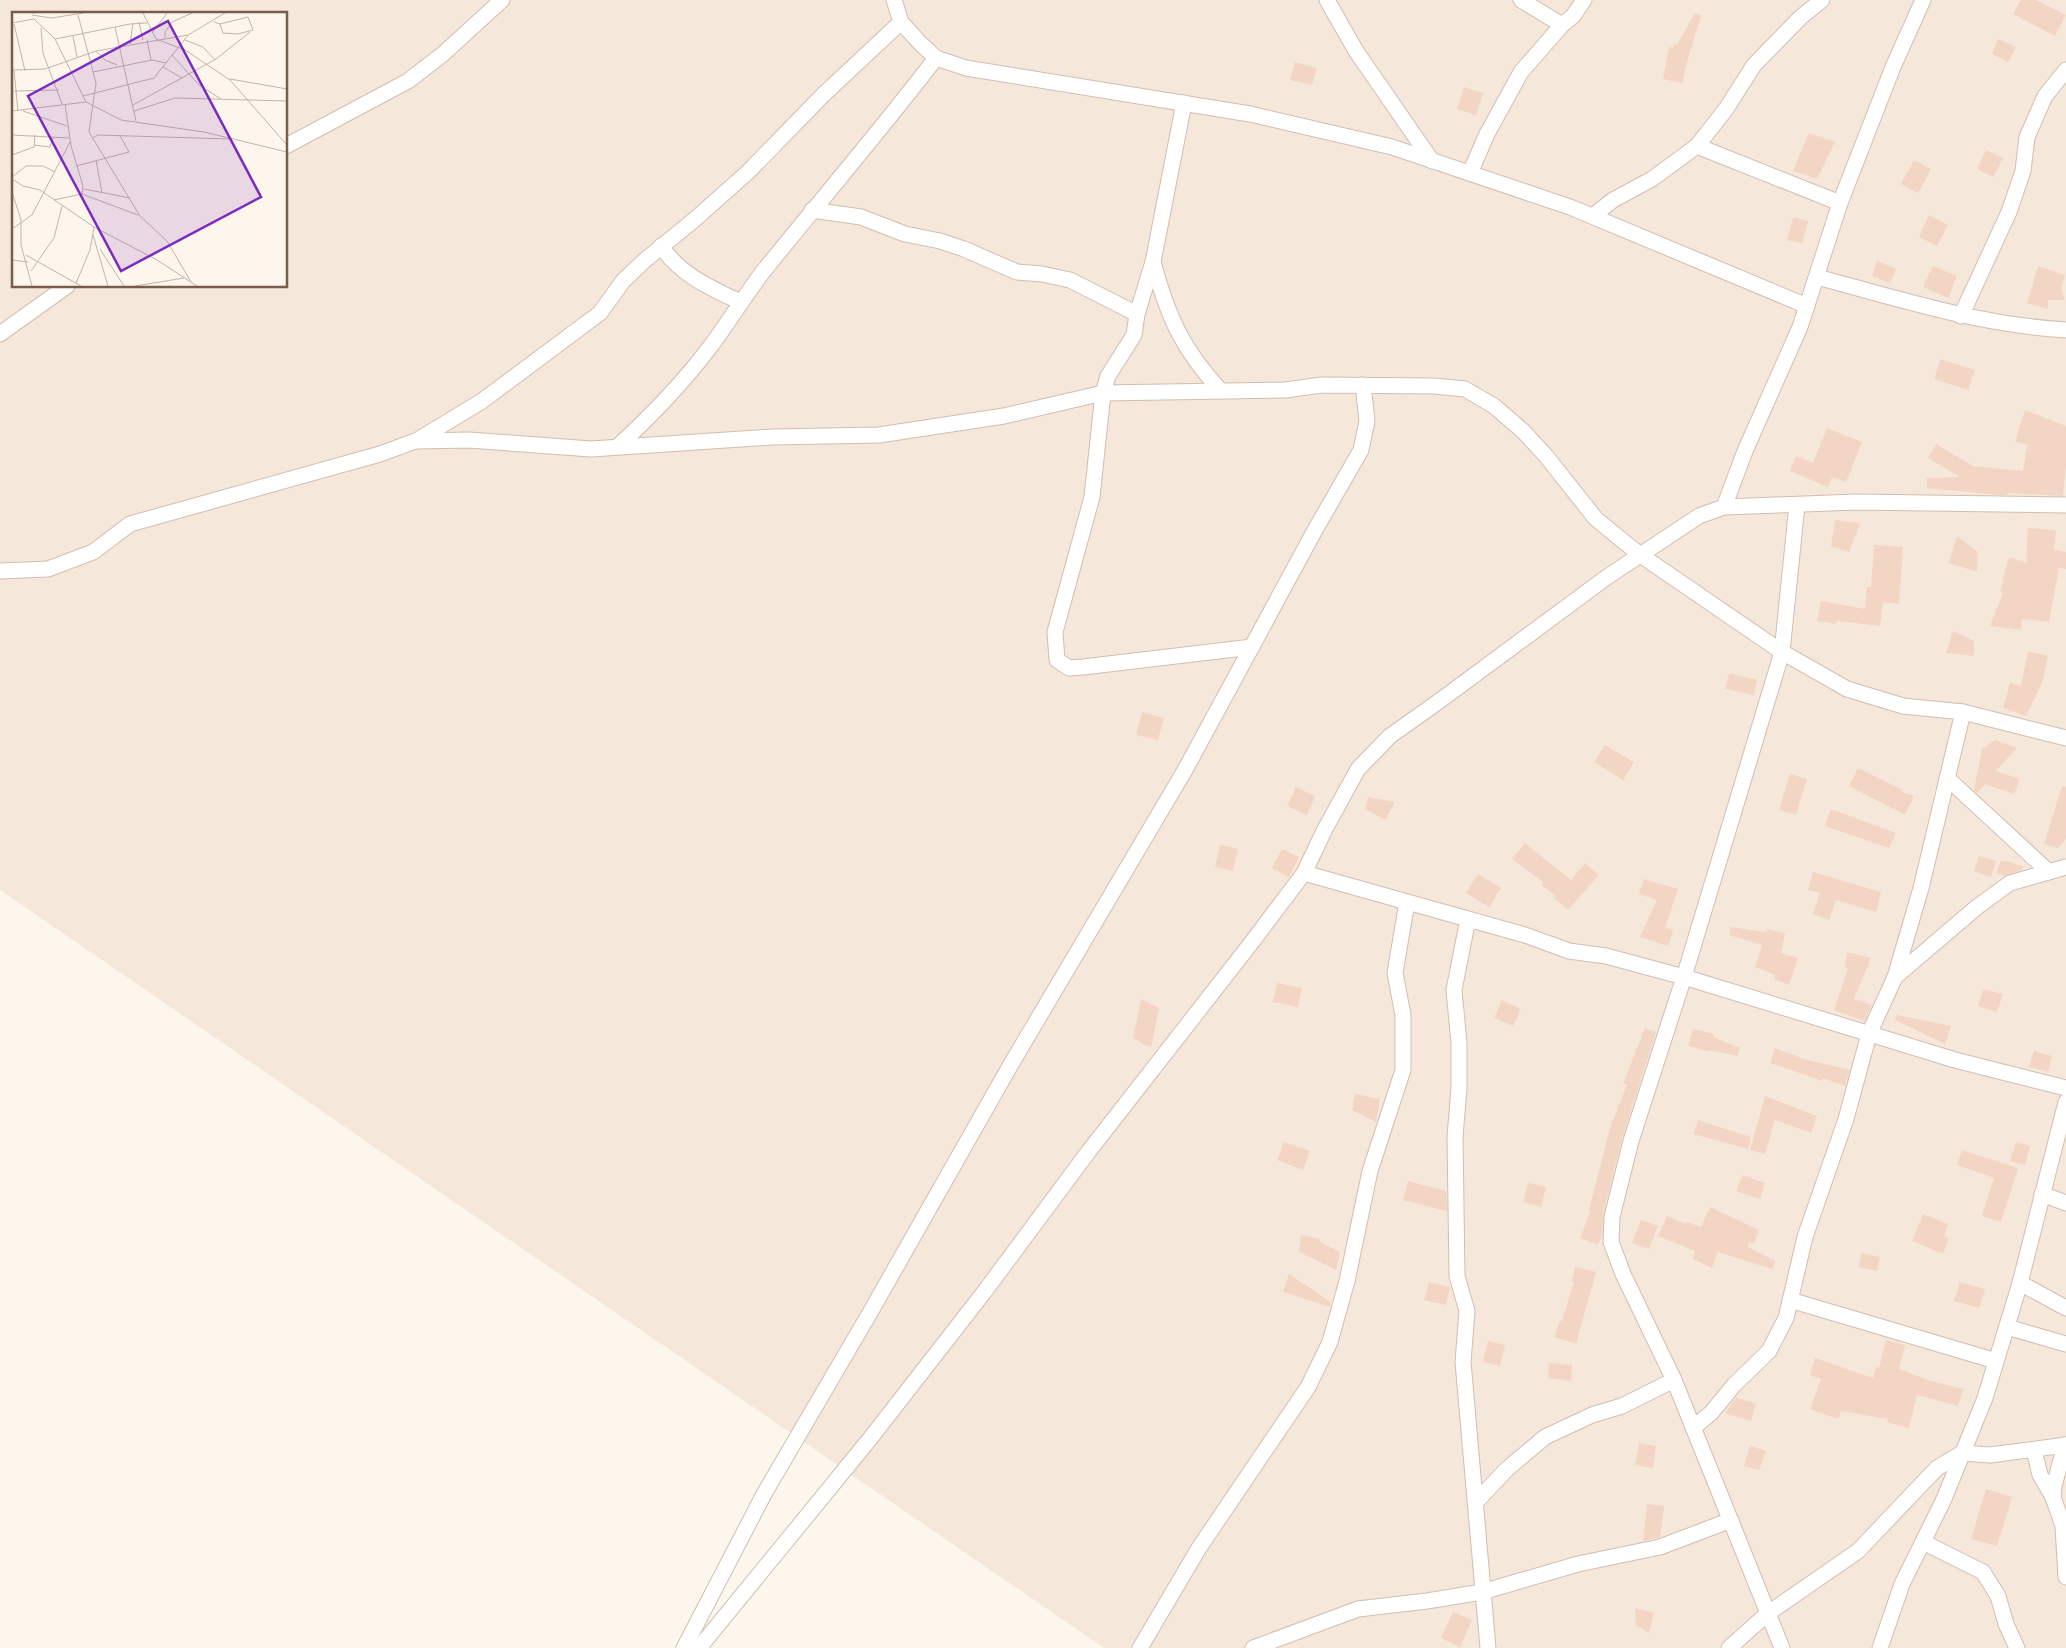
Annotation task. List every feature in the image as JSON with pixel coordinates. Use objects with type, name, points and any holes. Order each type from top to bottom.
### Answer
[{"type":"street","points":[[288,145],[408,81],[458,41],[502,0]]},
{"type":"street","points":[[894,0],[900,22],[936,58],[966,68],[1250,114],[1392,147],[1593,216],[1807,306]]},
{"type":"street","points":[[1328,0],[1356,51],[1432,160]]},
{"type":"street","points":[[1521,0],[1562,25]]},
{"type":"street","points":[[1470,173],[1488,134],[1522,72],[1562,25],[1573,16],[1584,0]]},
{"type":"street","points":[[1593,216],[1613,200],[1652,179],[1697,146],[1726,109],[1754,65],[1802,17],[1822,0]]},
{"type":"street","points":[[1724,508],[1745,451],[1800,327],[1840,203],[1892,67],[1923,0]]},
{"type":"street","points":[[0,571],[48,570],[93,552],[130,524],[380,454],[415,441],[482,401],[600,313],[623,281],[748,172],[823,95],[900,22]]},
{"type":"street","points":[[617,447],[669,396],[710,347],[740,302],[812,210],[874,138],[936,58]]},
{"type":"street","points":[[1961,316],[2008,212],[2023,171],[2027,137],[2046,96],[2066,70]]},
{"type":"street","points":[[1184,103],[1153,262],[1137,314],[1134,335],[1108,376],[1103,394],[1092,497],[1055,632],[1057,660],[1069,668],[1252,647]]},
{"type":"street","points":[[1697,146],[1840,203]]},
{"type":"street","points":[[812,210],[861,217],[905,234],[940,241],[964,249],[1017,272],[1042,274],[1070,280],[1137,314]]},
{"type":"street","points":[[661,246],[668,256],[697,281],[740,302]]},
{"type":"street","points":[[1153,262],[1164,302],[1177,333],[1199,367],[1221,391]]},
{"type":"street","points":[[1816,277],[1961,316],[2030,327],[2066,330]]},
{"type":"street","points":[[0,334],[64,288]]},
{"type":"street","points":[[415,441],[469,440],[591,449],[773,437],[880,436],[1004,416],[1103,394],[1285,390],[1322,385],[1434,386],[1465,389],[1494,406],[1523,431],[1546,456],[1596,519],[1639,554],[1782,652],[1847,689],[1903,706],[1963,712],[2066,738]]},
{"type":"street","points":[[684,1648],[764,1494],[1010,1066],[1185,770],[1315,530],[1361,450],[1367,421],[1363,385]]},
{"type":"street","points":[[699,1648],[869,1440],[1304,873],[1325,829],[1358,769],[1390,736],[1639,554],[1699,516],[1724,508],[1866,502],[2066,505]]},
{"type":"street","points":[[1782,1648],[1674,1380],[1623,1274],[1610,1242],[1612,1216],[1631,1141],[1684,977],[1782,652],[1797,505]]},
{"type":"street","points":[[1693,1428],[1711,1413],[1734,1385],[1769,1351],[1786,1318],[1805,1237],[1846,1119],[1869,1034],[1895,976],[1921,888],[1963,712]]},
{"type":"street","points":[[1947,778],[2049,872]]},
{"type":"street","points":[[1895,976],[1977,907],[2010,883],[2066,867]]},
{"type":"street","points":[[1304,873],[1525,935],[1569,951],[1606,956],[1684,977],[1955,1060],[2066,1088]]},
{"type":"street","points":[[1140,1648],[1199,1548],[1308,1387],[1330,1342],[1347,1281],[1370,1171],[1403,1070],[1403,1015],[1395,973],[1407,902]]},
{"type":"street","points":[[1468,919],[1454,990],[1459,1043],[1459,1088],[1455,1136],[1457,1276],[1467,1311],[1463,1362],[1488,1648]]},
{"type":"street","points":[[1880,1648],[1902,1584],[1944,1500],[1984,1398],[2020,1283],[2066,1102]]},
{"type":"street","points":[[2042,1194],[2066,1202]]},
{"type":"street","points":[[2020,1283],[2066,1308]]},
{"type":"street","points":[[1790,1300],[1996,1362]]},
{"type":"street","points":[[2007,1327],[2066,1344]]},
{"type":"street","points":[[1476,1502],[1507,1468],[1545,1437],[1592,1415],[1622,1406],[1674,1380]]},
{"type":"street","points":[[1729,1648],[1767,1614],[1858,1551],[1937,1468],[1962,1453],[1990,1455],[2066,1445],[2053,1497]]},
{"type":"street","points":[[2034,1450],[2040,1475],[2053,1497],[2063,1526],[2066,1577]]},
{"type":"street","points":[[1253,1648],[1358,1609],[1482,1592],[1578,1564],[1660,1547],[1730,1520]]},
{"type":"street","points":[[1923,1542],[1982,1572],[1998,1596],[2006,1624],[2018,1648]]},
{"type":"shaded area","points":[[0,0],[2066,0],[2066,1648],[1104,1648],[0,890]]},
{"type":"building","points":[[2021,0],[2036,0],[2066,15],[2055,36],[2013,14]]},
{"type":"building","points":[[1695,13],[1701,16],[1682,83],[1663,79],[1669,47],[1673,48],[1674,44],[1677,45]]},
{"type":"building","points":[[1998,39],[2016,47],[2008,62],[1992,54]]},
{"type":"building","points":[[1295,62],[1317,68],[1312,85],[1290,80]]},
{"type":"building","points":[[1464,87],[1483,93],[1476,115],[1457,109]]},
{"type":"building","points":[[1809,133],[1835,142],[1817,179],[1793,171]]},
{"type":"building","points":[[1986,150],[2003,158],[1993,177],[1977,169]]},
{"type":"building","points":[[1914,160],[1931,169],[1918,193],[1901,184]]},
{"type":"building","points":[[1929,215],[1948,225],[1937,246],[1919,237]]},
{"type":"building","points":[[1793,217],[1808,221],[1802,243],[1787,240]]},
{"type":"building","points":[[1877,261],[1896,269],[1890,283],[1872,276]]},
{"type":"building","points":[[1933,266],[1957,276],[1948,298],[1923,287]]},
{"type":"building","points":[[2038,266],[2065,275],[2061,288],[2065,300],[2048,300],[2048,309],[2027,303]]},
{"type":"building","points":[[1941,359],[1975,370],[1968,390],[1934,379]]},
{"type":"building","points":[[2025,410],[2066,426],[2066,464],[2063,496],[2008,493],[2007,495],[1999,495],[1927,488],[1927,478],[1960,477],[1928,458],[1936,444],[1973,466],[2023,471],[2027,445],[2015,441]]},
{"type":"building","points":[[1827,428],[1862,442],[1846,482],[1832,477],[1828,487],[1790,471],[1796,456],[1813,463]]},
{"type":"building","points":[[1835,520],[1860,523],[1849,552],[1831,546]]},
{"type":"building","points":[[2028,528],[2056,530],[2054,550],[2066,552],[2066,569],[2059,568],[2049,622],[2022,619],[2021,630],[1990,626],[2003,593],[2000,592],[2004,580],[2002,579],[2010,557],[2026,563]]},
{"type":"building","points":[[1957,536],[1978,552],[1977,572],[1949,563]]},
{"type":"building","points":[[1874,545],[1903,547],[1899,604],[1883,602],[1880,626],[1837,621],[1836,624],[1817,621],[1821,601],[1865,609],[1867,587],[1871,587]]},
{"type":"building","points":[[1953,631],[1974,641],[1974,656],[1946,653]]},
{"type":"building","points":[[2028,651],[2048,656],[2042,683],[2026,716],[2003,708],[2010,683],[2021,686]]},
{"type":"building","points":[[1729,673],[1757,680],[1754,695],[1725,689]]},
{"type":"building","points":[[1142,712],[1164,718],[1158,740],[1136,735]]},
{"type":"building","points":[[1995,740],[2017,748],[1996,771],[2020,779],[2014,794],[1985,784],[1977,793],[1974,790],[1982,749]]},
{"type":"building","points":[[1605,745],[1634,762],[1623,780],[1594,762]]},
{"type":"building","points":[[1858,768],[1914,796],[1905,815],[1849,786]]},
{"type":"building","points":[[1790,774],[1807,779],[1796,815],[1779,810]]},
{"type":"building","points":[[2062,786],[2066,787],[2066,839],[2058,848],[2044,844]]},
{"type":"building","points":[[1296,787],[1315,796],[1307,815],[1287,806]]},
{"type":"building","points":[[1368,797],[1395,802],[1385,820],[1365,809]]},
{"type":"building","points":[[1831,809],[1896,833],[1889,848],[1825,826]]},
{"type":"building","points":[[1525,843],[1571,880],[1585,863],[1599,875],[1568,910],[1554,898],[1556,896],[1541,885],[1543,882],[1512,859]]},
{"type":"building","points":[[1220,845],[1238,849],[1233,871],[1215,867]]},
{"type":"building","points":[[1282,849],[1299,857],[1289,877],[1272,868]]},
{"type":"building","points":[[1979,856],[1996,861],[1991,877],[1974,871]]},
{"type":"building","points":[[2001,861],[2007,861],[2024,867],[2021,870],[2004,876],[1996,873]]},
{"type":"building","points":[[1813,872],[1881,892],[1876,912],[1836,900],[1829,920],[1813,914],[1820,893],[1808,890]]},
{"type":"building","points":[[1478,874],[1501,888],[1489,907],[1466,893]]},
{"type":"building","points":[[1644,879],[1678,889],[1665,927],[1673,930],[1668,946],[1640,937],[1657,900],[1639,894]]},
{"type":"building","points":[[1731,927],[1766,932],[1767,929],[1785,933],[1781,953],[1798,958],[1789,985],[1774,979],[1775,975],[1755,967],[1762,945],[1729,935]]},
{"type":"building","points":[[1847,952],[1871,958],[1854,999],[1872,1005],[1865,1021],[1834,1010],[1848,969],[1845,968]]},
{"type":"building","points":[[1277,983],[1302,988],[1298,1007],[1273,1002]]},
{"type":"building","points":[[1983,989],[2003,994],[1997,1012],[1978,1006]]},
{"type":"building","points":[[1141,999],[1159,1008],[1151,1048],[1133,1038]]},
{"type":"building","points":[[1502,1000],[1521,1009],[1513,1026],[1494,1018]]},
{"type":"building","points":[[1897,1015],[1951,1026],[1945,1044],[1895,1020]]},
{"type":"building","points":[[1645,1028],[1656,1032],[1622,1139],[1603,1215],[1602,1235],[1598,1245],[1580,1238],[1591,1210],[1589,1210],[1610,1128],[1627,1085],[1623,1084]]},
{"type":"building","points":[[1693,1029],[1714,1034],[1713,1037],[1740,1048],[1737,1056],[1709,1050],[1709,1052],[1688,1046]]},
{"type":"building","points":[[1775,1048],[1807,1060],[1850,1070],[1845,1086],[1823,1078],[1823,1081],[1770,1063]]},
{"type":"building","points":[[2034,1051],[2052,1056],[2048,1072],[2029,1067]]},
{"type":"building","points":[[1355,1094],[1380,1099],[1376,1122],[1352,1110]]},
{"type":"building","points":[[1765,1096],[1817,1116],[1811,1133],[1775,1120],[1765,1154],[1750,1150]]},
{"type":"building","points":[[1698,1120],[1751,1137],[1748,1149],[1693,1134]]},
{"type":"building","points":[[1284,1142],[1310,1151],[1303,1170],[1277,1160]]},
{"type":"building","points":[[2016,1142],[2030,1146],[2025,1165],[2010,1161]]},
{"type":"building","points":[[1962,1150],[2018,1168],[2001,1222],[1982,1216],[1994,1178],[1957,1165]]},
{"type":"building","points":[[1743,1175],[1765,1183],[1760,1199],[1736,1191]]},
{"type":"building","points":[[1408,1181],[1446,1191],[1447,1211],[1403,1200]]},
{"type":"building","points":[[1528,1183],[1546,1187],[1541,1207],[1523,1202]]},
{"type":"building","points":[[1710,1207],[1759,1230],[1754,1243],[1749,1242],[1748,1247],[1775,1261],[1772,1269],[1718,1252],[1712,1268],[1693,1259],[1695,1251],[1658,1236],[1667,1216],[1686,1224],[1687,1222],[1701,1227]]},
{"type":"building","points":[[1923,1214],[1948,1224],[1944,1236],[1949,1238],[1943,1254],[1912,1241]]},
{"type":"building","points":[[1641,1220],[1658,1226],[1649,1249],[1632,1243]]},
{"type":"building","points":[[1301,1235],[1320,1239],[1319,1241],[1340,1252],[1336,1270],[1299,1252]]},
{"type":"building","points":[[1862,1253],[1880,1257],[1877,1271],[1858,1267]]},
{"type":"building","points":[[1575,1267],[1596,1272],[1576,1344],[1554,1337],[1560,1321],[1562,1321],[1574,1282],[1572,1281]]},
{"type":"building","points":[[1289,1274],[1331,1302],[1330,1307],[1283,1292]]},
{"type":"building","points":[[1429,1282],[1450,1287],[1446,1305],[1424,1300]]},
{"type":"building","points":[[1960,1282],[1985,1289],[1979,1308],[1954,1301]]},
{"type":"building","points":[[1886,1340],[1905,1345],[1899,1369],[1928,1380],[1963,1389],[1958,1406],[1917,1395],[1909,1428],[1887,1422],[1888,1419],[1841,1411],[1838,1419],[1810,1409],[1821,1379],[1810,1375],[1815,1358],[1873,1378],[1876,1367],[1879,1368]]},
{"type":"building","points":[[1488,1341],[1505,1345],[1500,1366],[1483,1362]]},
{"type":"building","points":[[1549,1363],[1572,1365],[1571,1381],[1548,1378]]},
{"type":"building","points":[[1736,1398],[1756,1403],[1751,1421],[1725,1413]]},
{"type":"building","points":[[1639,1443],[1656,1446],[1653,1468],[1635,1465]]},
{"type":"building","points":[[1750,1446],[1766,1451],[1759,1470],[1744,1466]]},
{"type":"building","points":[[1986,1489],[2012,1497],[1997,1546],[1971,1539]]},
{"type":"building","points":[[1647,1504],[1664,1506],[1660,1537],[1643,1541]]},
{"type":"building","points":[[1635,1608],[1654,1613],[1649,1633],[1636,1625]]},
{"type":"building","points":[[1453,1612],[1472,1620],[1460,1647],[1441,1638]]}]
